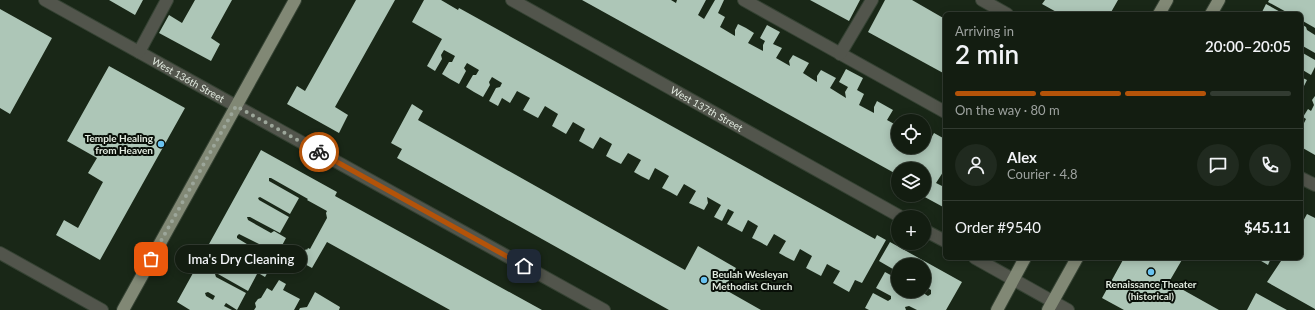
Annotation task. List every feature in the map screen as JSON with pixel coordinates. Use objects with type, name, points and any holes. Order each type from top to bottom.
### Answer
[{"type":"main road","points":[[123,310],[295,0]]},
{"type":"main road","points":[[1160,12],[1167,0]]},
{"type":"main road","points":[[1212,12],[1219,0]]},
{"type":"main road","points":[[997,310],[1024,260]]},
{"type":"main road","points":[[1050,306],[1076,260]]},
{"type":"street","name":"West 136th Street","points":[[45,0],[604,310]]},
{"type":"street","points":[[139,52],[167,0]]},
{"type":"street","name":"West 137th Street","points":[[512,0],[891,211]]},
{"type":"street","points":[[744,0],[943,111]]},
{"type":"street","points":[[840,54],[872,0]]},
{"type":"street","points":[[982,0],[1003,12]]},
{"type":"street","points":[[1303,179],[1315,185]]},
{"type":"street","points":[[931,234],[943,241]]},
{"type":"street","points":[[0,253],[102,310]]},
{"type":"street","points":[[978,260],[1013,280],[1050,306],[1068,310]]},
{"type":"building","points":[[109,0],[143,0],[135,15]]},
{"type":"building","points":[[195,0],[232,0],[211,38],[220,44],[211,61],[159,33],[169,15],[182,23]]},
{"type":"building","points":[[356,0],[395,0],[335,107],[348,115],[339,133],[287,104],[297,86],[305,91]]},
{"type":"building","points":[[424,0],[441,0],[458,10],[459,8],[875,239],[877,235],[886,240],[862,283],[855,280],[849,292],[833,283],[840,271],[827,264],[821,276],[806,268],[812,256],[800,249],[794,261],[779,253],[786,241],[774,234],[767,246],[752,238],[758,226],[748,220],[742,232],[727,224],[734,212],[728,209],[722,221],[714,217],[721,205],[707,197],[708,203],[704,210],[689,203],[696,191],[684,184],[677,196],[662,188],[669,176],[655,168],[649,180],[641,176],[634,172],[641,160],[628,153],[621,164],[613,160],[606,156],[612,144],[600,137],[593,149],[579,141],[585,129],[573,122],[566,134],[552,126],[558,114],[545,106],[538,118],[523,110],[530,98],[517,91],[510,103],[502,98],[498,106],[489,101],[496,88],[500,87],[502,83],[492,77],[489,82],[490,85],[483,97],[474,92],[466,87],[473,75],[476,75],[479,70],[467,63],[464,68],[466,71],[459,84],[450,79],[442,74],[449,62],[452,62],[455,56],[444,50],[441,55],[442,59],[435,71],[427,66],[442,39],[412,22]]},
{"type":"building","points":[[582,0],[671,0],[676,3],[677,0],[706,0],[698,15],[704,19],[715,0],[724,0],[718,13],[725,17],[720,27],[735,36],[735,30],[738,24],[754,33],[748,43],[763,51],[765,41],[760,38],[767,25],[780,32],[773,44],[782,48],[776,58],[790,66],[789,61],[793,55],[809,63],[803,73],[817,82],[817,76],[821,70],[836,78],[830,88],[846,98],[845,92],[848,87],[839,82],[846,69],[863,78],[857,90],[864,94],[859,105],[874,113],[874,107],[877,101],[893,110],[887,120],[891,122],[891,154],[931,154],[931,138],[934,133],[943,138],[943,172],[936,183],[943,186],[943,207],[931,200],[931,162],[891,162],[891,171]]},
{"type":"building","points":[[810,0],[860,0],[849,21]]},
{"type":"building","points":[[885,0],[912,0],[943,18],[943,73],[868,32]]},
{"type":"building","points":[[1045,0],[1118,0],[1111,12],[1056,12],[1042,4]]},
{"type":"building","points":[[1269,0],[1315,0],[1315,28],[1303,21],[1303,12],[1286,12],[1268,2]]},
{"type":"building","points":[[1266,4],[1280,12],[1262,12]]},
{"type":"building","points":[[0,9],[52,38],[10,114],[0,108]]},
{"type":"building","points":[[1303,25],[1315,35],[1315,53],[1303,46]]},
{"type":"building","points":[[1303,53],[1315,60],[1315,67],[1311,75],[1303,70]]},
{"type":"building","points":[[109,66],[185,108],[100,260],[56,235],[64,220],[78,228],[103,182],[88,173],[97,158],[67,141]]},
{"type":"building","points":[[1303,78],[1307,80],[1303,88]]},
{"type":"building","points":[[1315,96],[1315,155],[1303,148],[1303,125],[1306,119],[1303,117],[1308,109],[1311,111],[1314,105],[1312,100]]},
{"type":"building","points":[[412,104],[423,111],[418,120],[685,270],[698,246],[736,268],[724,289],[761,310],[669,310],[397,158],[402,149],[391,143]]},
{"type":"building","points":[[261,150],[337,192],[335,196],[542,310],[450,310],[327,242],[312,268],[299,261],[306,249],[310,249],[327,218],[327,211],[271,178],[269,178],[269,181],[299,198],[290,214],[260,197],[258,198],[289,217],[280,233],[250,217],[247,217],[248,220],[271,233],[274,231],[286,238],[277,255],[239,234],[237,236],[237,238],[255,249],[254,250],[275,259],[265,277],[253,270],[252,267],[228,253],[226,255],[227,257],[257,274],[248,291],[218,274],[215,274],[216,277],[246,293],[237,310],[226,303],[224,306],[232,310],[190,310],[177,302]],"holes":[[[208,292],[215,296],[213,300],[206,296],[205,293]]]},
{"type":"building","points":[[1307,214],[1315,218],[1315,309],[1267,282],[1282,260],[1303,260],[1303,221]]},
{"type":"building","points":[[890,242],[891,250],[904,250],[919,258],[891,258],[891,268],[879,261]]},
{"type":"building","points":[[1123,260],[1182,260],[1169,282],[1219,310],[1124,310],[1102,298]]},
{"type":"building","points":[[1259,260],[1270,260],[1268,265]]},
{"type":"building","points":[[931,265],[962,282],[946,310],[917,310],[909,306],[905,307],[906,310],[869,310],[865,308],[873,293],[888,301],[891,298],[931,298]]},
{"type":"building","points":[[885,272],[891,275],[891,296],[876,288]]},
{"type":"building","points":[[279,280],[286,284],[283,290],[300,299],[294,310],[254,310],[256,307],[255,303],[261,298],[267,288],[272,291]]},
{"type":"building","points":[[315,292],[340,307],[339,310],[299,310],[300,308],[307,307]]},
{"type":"building","points":[[1256,293],[1287,310],[1247,310]]},
{"type":"way so far","points":[[151,259],[236,106],[319,152]]},
{"type":"place","name":"Temple Healing from Heaven","points":[[161,144]]},
{"type":"place","name":"Ima's Dry Cleaning","points":[[151,259]]},
{"type":"place","name":"Renaissance Theater (historical)","points":[[1151,272]]},
{"type":"place","name":"Beulah Wesleyan Methodist Church","points":[[704,280]]},
{"type":"route","points":[[319,152],[524,266]]}]
